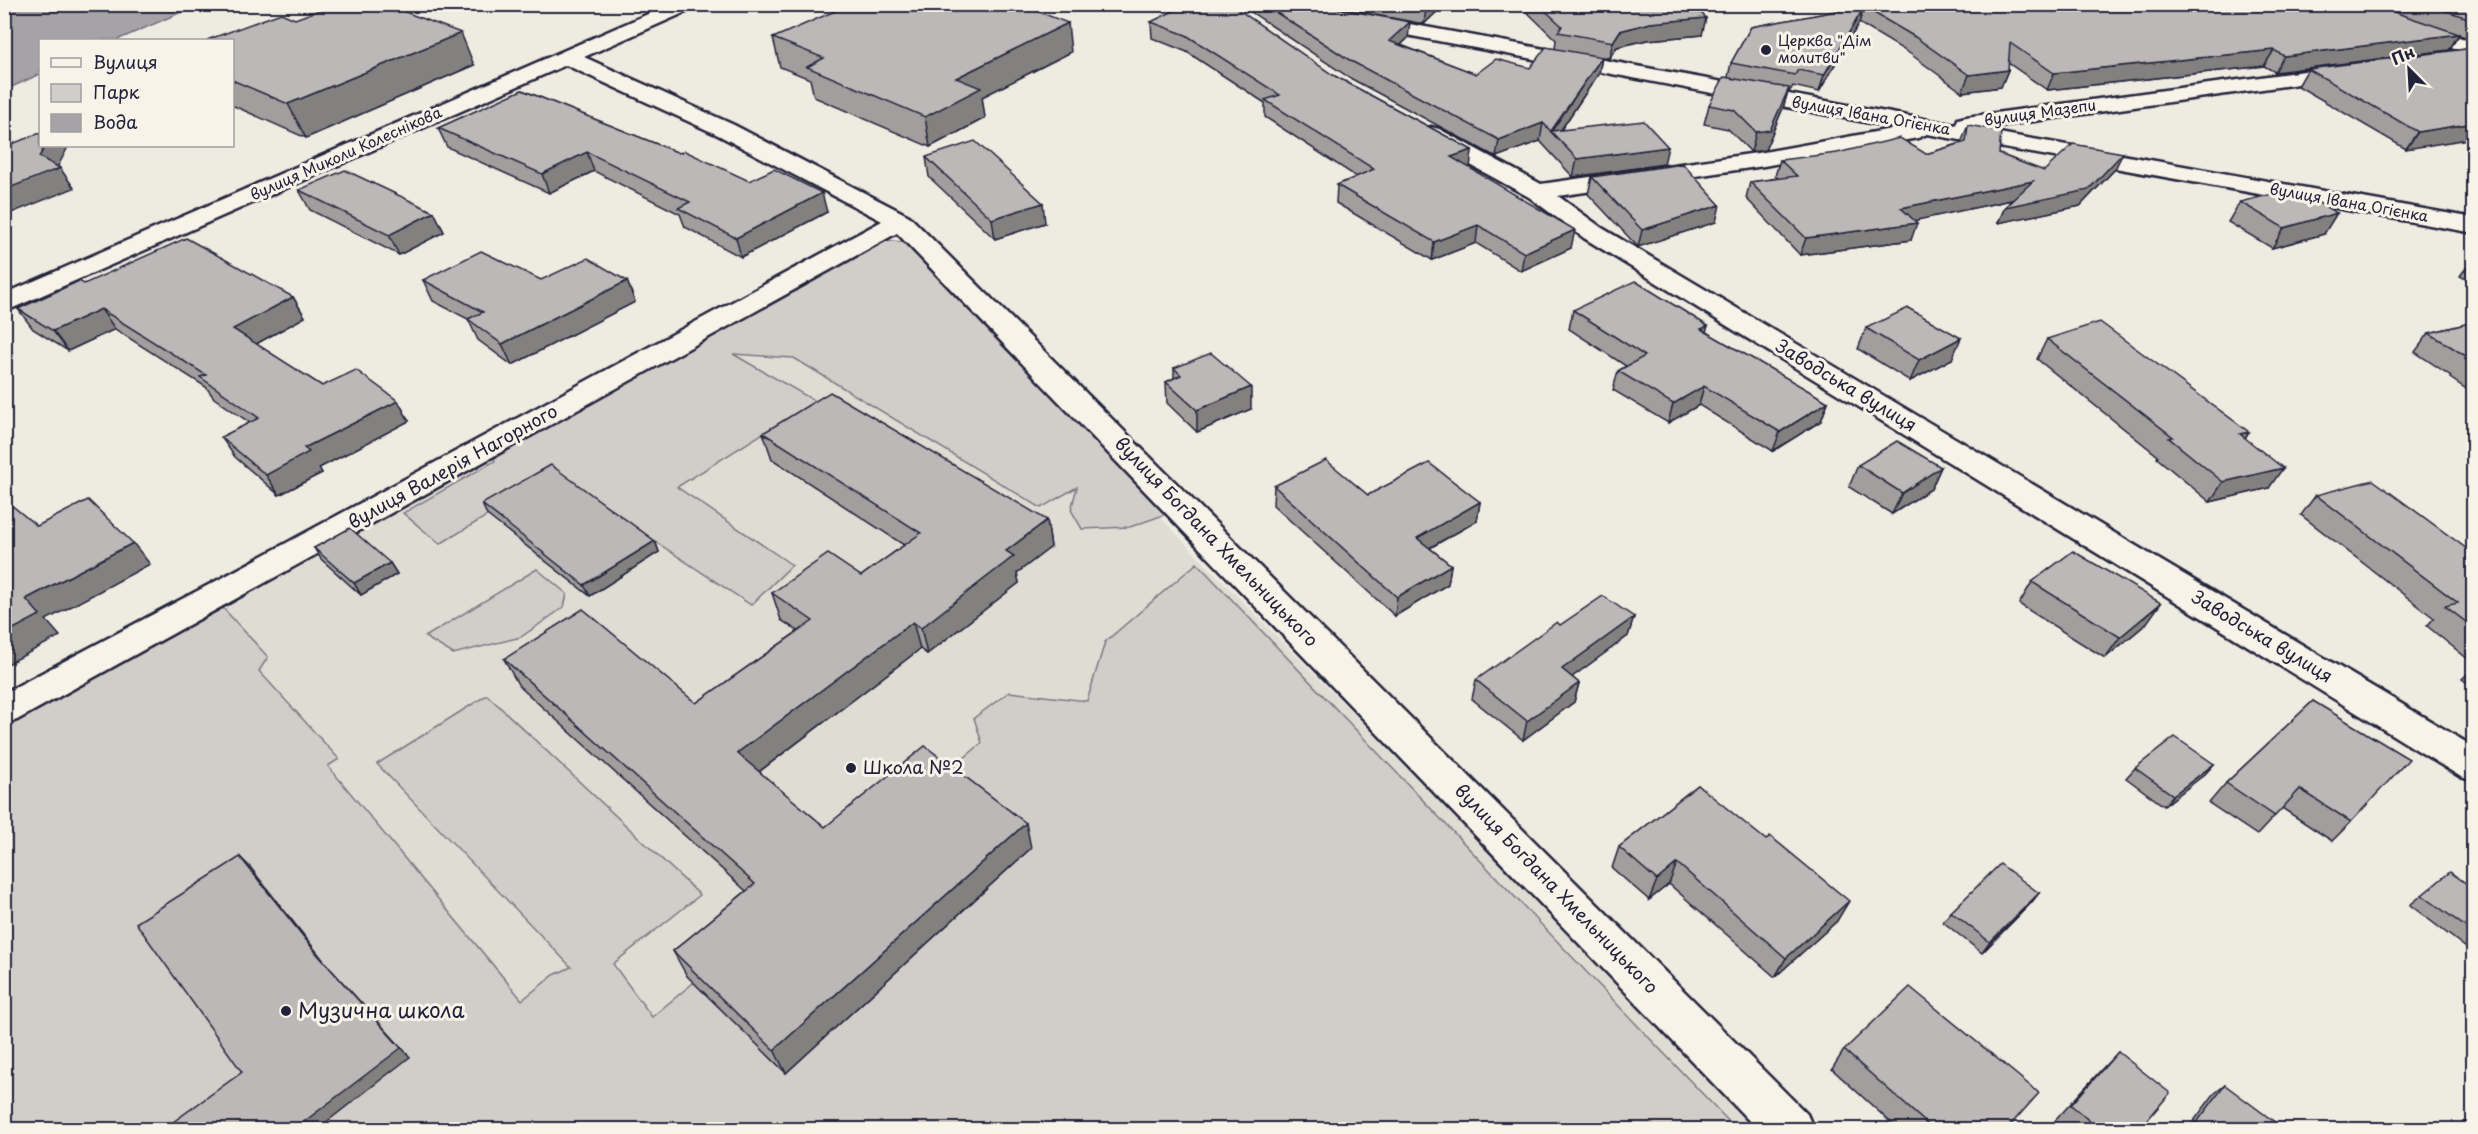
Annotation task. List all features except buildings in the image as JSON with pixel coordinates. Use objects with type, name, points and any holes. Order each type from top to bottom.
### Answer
[{"type":"street","name":"вулиця Миколи Колеснікова","points":[[4,304],[688,4]]},
{"type":"street","points":[[2337,4],[2474,49]]},
{"type":"street","name":"вулиця Івана Огієнка","points":[[1349,19],[1757,96],[2474,226]]},
{"type":"street","points":[[2438,59],[2474,54]]},
{"type":"street","name":"вулиця Богдана Хмельницького","points":[[566,57],[726,130],[900,221],[1791,1130]]},
{"type":"street","name":"вулиця Мазепи","points":[[1537,192],[1764,159],[1940,128],[2368,68]]},
{"type":"street","name":"Заводська вулиця","points":[[1403,119],[1537,192],[1593,233],[2474,766]]},
{"type":"street","name":"вулиця Валерія Нагорного","points":[[4,710],[230,589],[900,221]]},
{"type":"shaded area","name":"Школа №2","points":[[895,240],[1184,542],[1764,1129],[405,1129],[171,635],[240,599],[837,267]]},
{"type":"green space","points":[[862,238],[904,242],[1172,512],[1130,527],[1082,529],[1071,510],[1077,487],[1041,508],[794,358],[733,354],[815,401],[677,487],[792,565],[751,605],[555,475],[440,544],[403,513],[495,461],[487,441]]},
{"type":"green space","points":[[1197,563],[1736,1129],[5,1129],[4,723],[223,608],[268,657],[259,671],[339,759],[328,766],[522,1000],[554,975],[571,967],[377,764],[487,695],[700,895],[613,964],[652,1017],[982,743],[974,718],[1009,692],[1087,701],[1105,642]]},
{"type":"green space","points":[[537,569],[567,594],[564,607],[521,637],[453,654],[425,637]]},
{"type":"water","points":[[5,4],[198,4],[119,39],[39,39],[39,74],[5,90]]},
{"type":"place","name":"Церква \"Дім молитви\"","points":[[1766,50]]},
{"type":"place","name":"Школа №2","points":[[851,768]]},
{"type":"place","name":"Музична школа","points":[[286,1011]]}]
